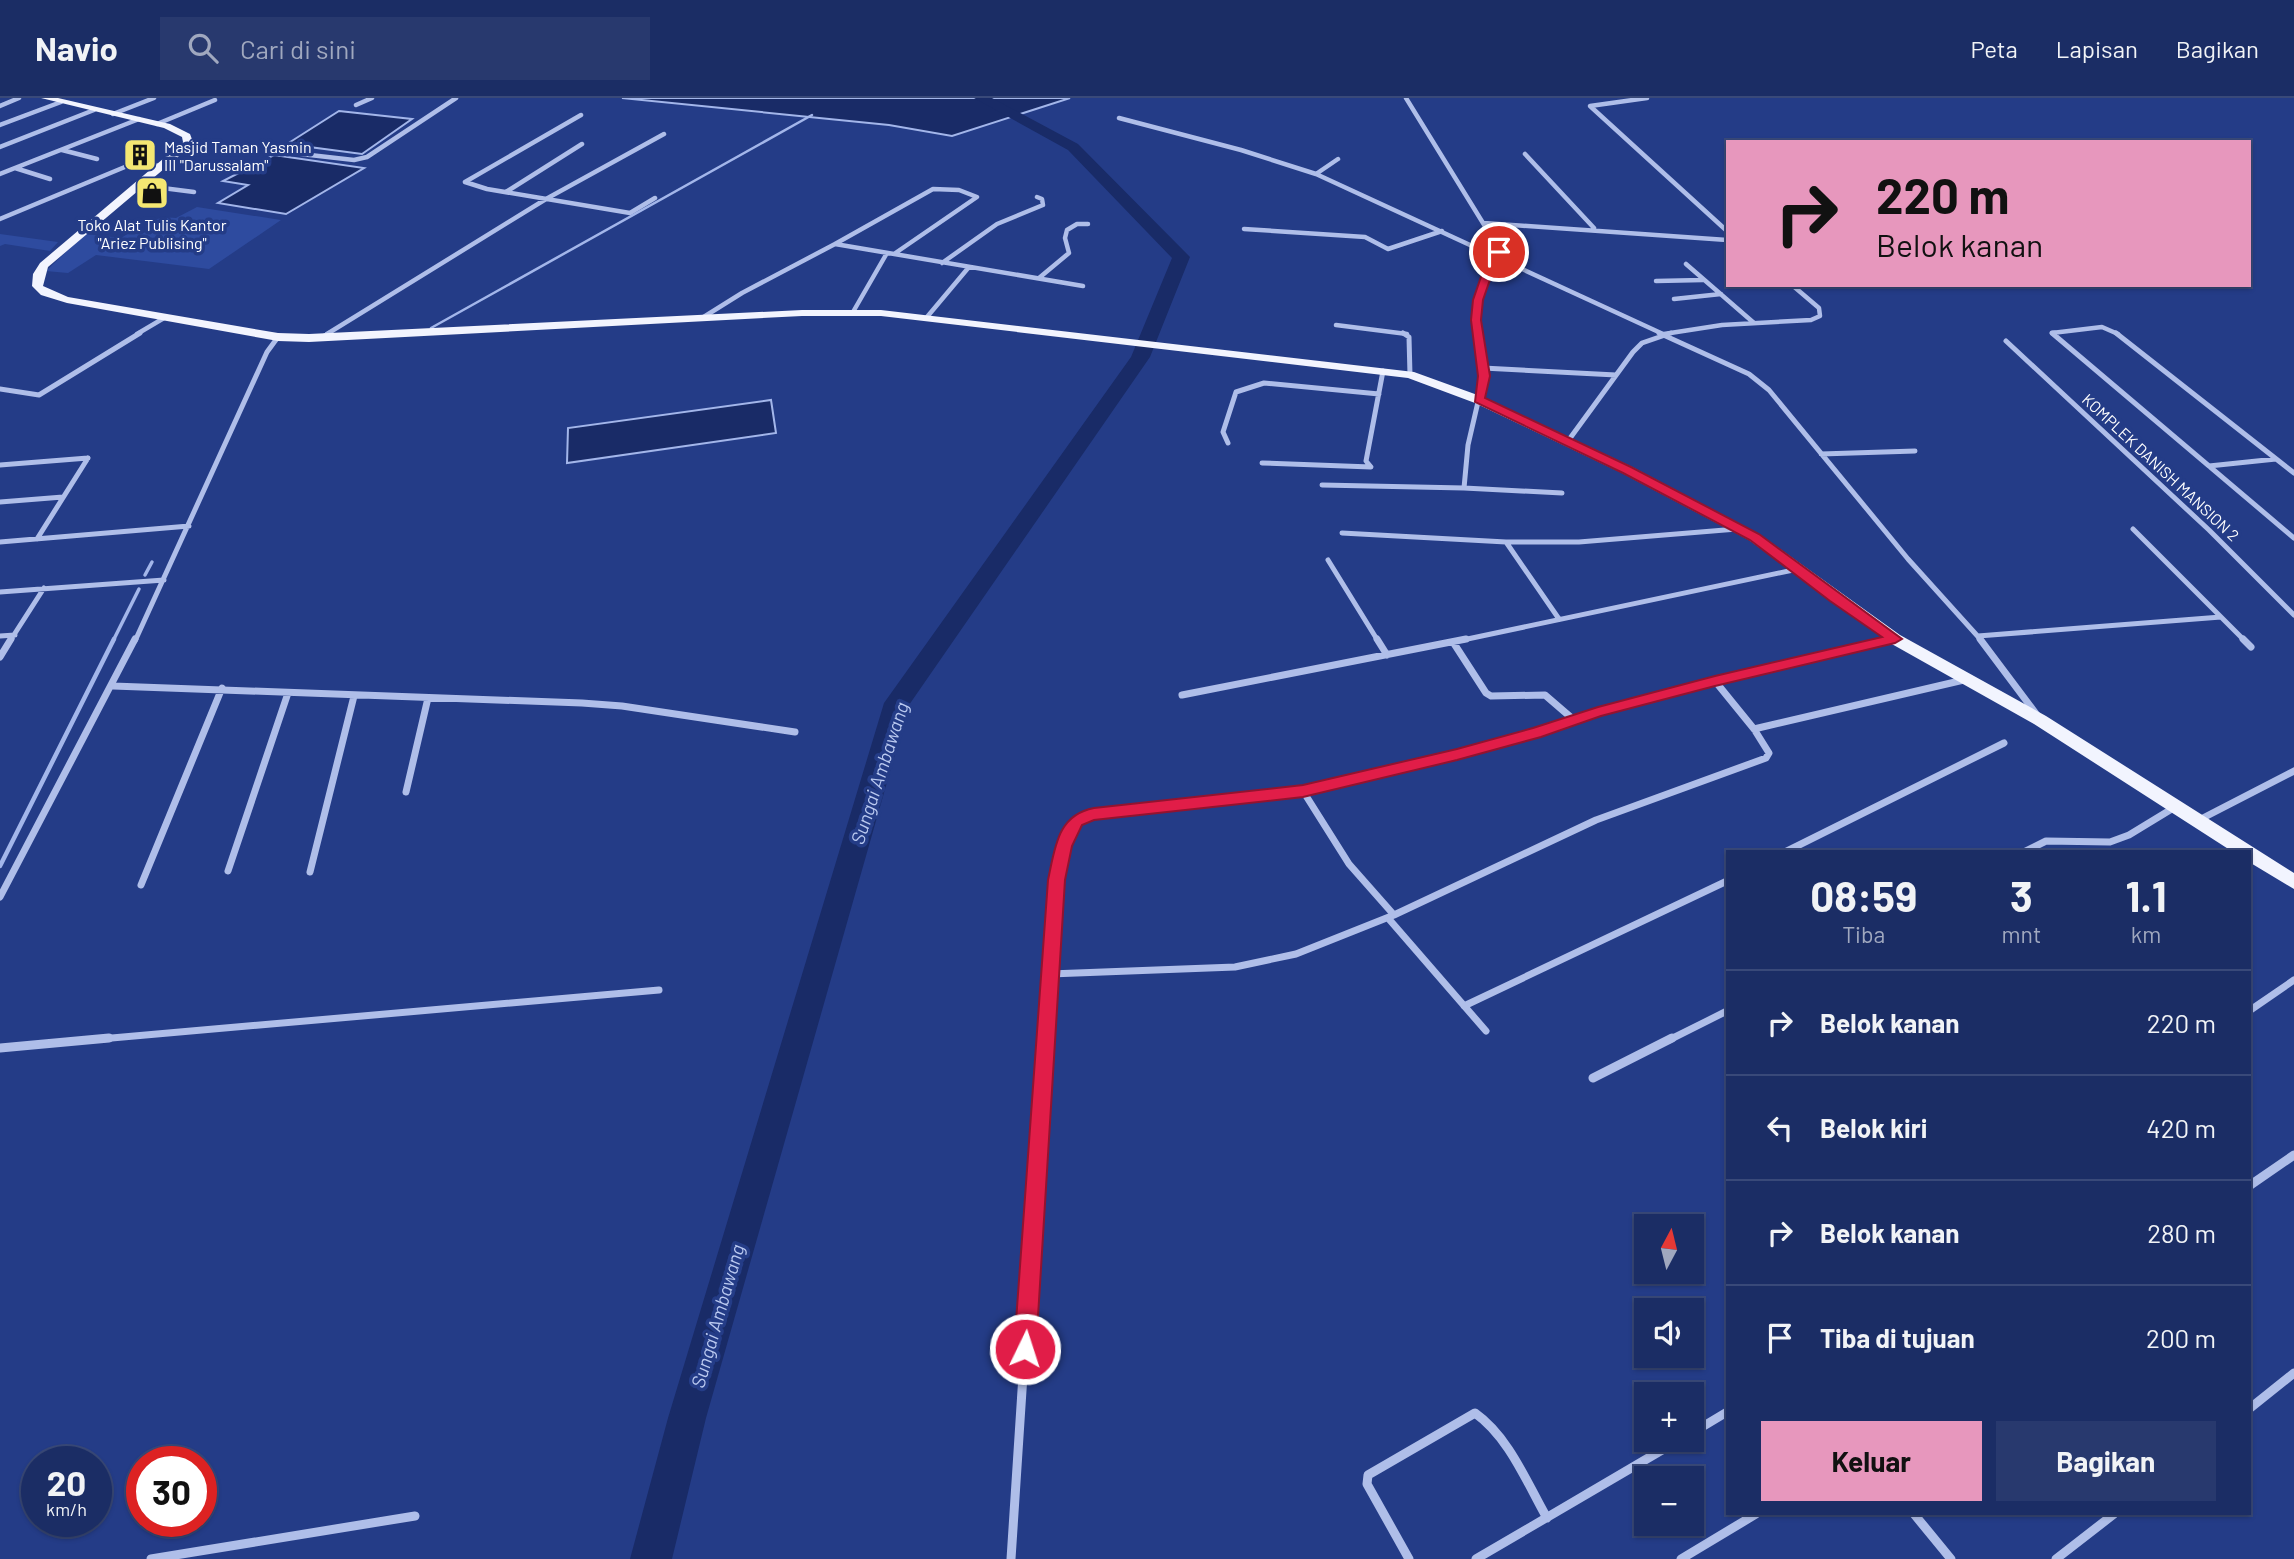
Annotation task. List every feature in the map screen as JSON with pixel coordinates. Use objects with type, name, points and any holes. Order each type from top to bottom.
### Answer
[{"type":"main road","points":[[56,100],[157,124],[187,136],[188,142],[44,265],[36,281],[41,293],[67,300],[278,337],[320,338],[853,312],[927,317],[1410,375],[1479,400],[1568,441],[1739,529],[1767,545],[1835,598],[1895,639],[2040,720],[2244,850]]},
{"type":"main road","points":[[2251,855],[2294,881]]},
{"type":"street","points":[[0,106],[19,98]]},
{"type":"street","points":[[113,114],[154,98]]},
{"type":"street","points":[[356,105],[372,98]]},
{"type":"street","points":[[301,154],[354,160],[367,157],[456,98]]},
{"type":"street","points":[[1406,98],[1499,249],[1478,300],[1476,320],[1483,384],[1468,445],[1464,488]]},
{"type":"street","points":[[1647,98],[1590,106],[1726,230]]},
{"type":"street","points":[[0,125],[56,100]]},
{"type":"street","points":[[157,124],[215,100]]},
{"type":"street","points":[[0,147],[94,110]]},
{"type":"street","points":[[581,116],[466,181],[474,186],[630,213],[655,198]]},
{"type":"street","points":[[1119,118],[1241,150],[1316,174],[1664,333],[1761,382],[1908,559],[1978,636],[2040,720]]},
{"type":"street","points":[[0,174],[139,120]]},
{"type":"street","points":[[320,338],[546,200],[664,134]]},
{"type":"street","points":[[506,192],[582,144]]},
{"type":"street","points":[[61,149],[97,159]]},
{"type":"street","points":[[1525,154],[1595,229]]},
{"type":"street","points":[[1316,174],[1338,159]]},
{"type":"street","points":[[0,219],[132,164],[163,166]]},
{"type":"street","points":[[14,168],[50,179]]},
{"type":"street","points":[[139,185],[194,192]]},
{"type":"street","points":[[702,318],[742,293],[933,190],[959,190],[976,197],[894,255]]},
{"type":"street","points":[[942,262],[997,224],[1043,205],[1042,200],[1037,197]]},
{"type":"street","points":[[1484,223],[1726,240]]},
{"type":"street","points":[[1039,278],[1069,253],[1065,238],[1067,230],[1077,224],[1088,224]]},
{"type":"street","points":[[1244,229],[1365,237],[1388,248],[1442,231]]},
{"type":"street","points":[[835,244],[1083,286]]},
{"type":"street","points":[[853,312],[887,254]]},
{"type":"street","points":[[1686,264],[1754,323]]},
{"type":"street","points":[[927,317],[969,267]]},
{"type":"street","points":[[1656,281],[1704,280]]},
{"type":"street","points":[[1568,441],[1642,343],[1664,333],[1811,320],[1819,316],[1819,308],[1794,287]]},
{"type":"street","points":[[1674,299],[1721,294]]},
{"type":"street","points":[[0,389],[39,395],[164,318]]},
{"type":"street","points":[[1336,325],[1406,333],[1409,337],[1410,375]]},
{"type":"street","points":[[2294,473],[2112,329],[2102,327],[2052,333],[2294,538]]},
{"type":"street","points":[[0,897],[113,686],[267,352],[278,337]]},
{"type":"street","name":"KOMPLEK DANISH MANSION 2","points":[[2006,341],[2209,530],[2294,615]]},
{"type":"street","points":[[1483,368],[1616,375]]},
{"type":"street","points":[[1262,463],[1371,467],[1366,461],[1383,371]]},
{"type":"street","points":[[1228,443],[1223,432],[1236,391],[1264,383],[1379,394]]},
{"type":"street","points":[[1821,454],[1915,451]]},
{"type":"street","points":[[0,465],[88,458],[37,539]]},
{"type":"street","points":[[2209,466],[2276,459]]},
{"type":"street","points":[[1322,485],[1464,488],[1562,494]]},
{"type":"street","points":[[0,502],[63,497]]},
{"type":"street","points":[[0,542],[189,526]]},
{"type":"street","points":[[1342,533],[1506,542],[1579,542],[1739,529]]},
{"type":"street","points":[[2133,529],[2251,647]]},
{"type":"street","points":[[1506,542],[1559,619]]},
{"type":"street","points":[[1328,560],[1388,655]]},
{"type":"street","points":[[1182,695],[1453,642],[1798,569]]},
{"type":"street","points":[[0,592],[164,580]]},
{"type":"street","points":[[0,657],[44,588]]},
{"type":"street","points":[[1978,636],[2221,617]]},
{"type":"street","points":[[0,636],[15,635]]},
{"type":"street","points":[[1011,1559],[1059,864],[1076,821],[1083,816],[1303,791],[1457,754],[1715,681],[1895,639]]},
{"type":"street","points":[[1453,642],[1486,693],[1496,697],[1545,695],[1574,720]]},
{"type":"street","points":[[1754,729],[1969,679]]},
{"type":"street","points":[[1050,974],[1256,964],[1322,945],[1506,865],[1596,820],[1766,758],[1769,753],[1754,729],[1715,681]]},
{"type":"street","points":[[113,686],[222,688],[622,706],[795,732]]},
{"type":"street","points":[[141,885],[222,688]]},
{"type":"street","points":[[228,871],[288,693]]},
{"type":"street","points":[[310,873],[354,696]]},
{"type":"street","points":[[406,792],[428,698]]},
{"type":"street","points":[[1789,850],[2004,743]]},
{"type":"street","points":[[2199,820],[2294,771]]},
{"type":"street","points":[[1303,791],[1349,864],[1486,1031]]},
{"type":"street","points":[[2028,850],[2046,841],[2110,842],[2129,835],[2177,806]]},
{"type":"street","points":[[1464,1006],[1726,881]]},
{"type":"street","points":[[2251,1010],[2294,980]]},
{"type":"street","points":[[0,1048],[659,990]]},
{"type":"street","points":[[1593,1079],[1726,1012]]},
{"type":"street","points":[[2251,1185],[2294,1155]]},
{"type":"street","points":[[2251,1407],[2294,1373]]},
{"type":"street","points":[[1704,1426],[1726,1413]]},
{"type":"street","points":[[1409,1559],[1367,1484],[1368,1475],[1471,1415],[1484,1417],[1547,1518]]},
{"type":"street","points":[[1476,1559],[1659,1452]]},
{"type":"street","points":[[1681,1559],[1754,1515]]},
{"type":"street","points":[[1915,1515],[1951,1559]]},
{"type":"street","points":[[2056,1559],[2113,1515]]},
{"type":"street","points":[[151,1559],[415,1516]]},
{"type":"shaded area","points":[[622,98],[1070,98],[952,136],[889,125]]},
{"type":"shaded area","points":[[339,111],[412,119],[362,154],[287,144]]},
{"type":"shaded area","points":[[274,155],[364,168],[286,214],[218,203],[248,185],[223,181]]},
{"type":"shaded area","points":[[197,207],[281,220],[209,269],[96,255],[68,273],[46,271],[85,234],[121,238],[129,233],[142,234],[157,226],[148,224],[162,217],[176,218]]},
{"type":"shaded area","points":[[0,234],[58,242],[50,251],[5,244],[0,246]]},
{"type":"shaded area","points":[[771,400],[776,433],[567,463],[568,428]]},
{"type":"waterway","name":"Sungai Ambawang","points":[[651,1559],[687,1418],[897,703],[1140,357],[1181,257],[1073,147],[981,98]]},
{"type":"waterway","points":[[431,328],[812,115]]},
{"type":"waterway","points":[[145,575],[152,562]]},
{"type":"waterway","points":[[114,639],[139,589]]},
{"type":"waterway","points":[[0,866],[114,639]]},
{"type":"place","name":"Masjid Taman Yasmin III \"Darussalam\"","points":[[140,155]]},
{"type":"place","name":"Toko Alat Tulis Kantor \"Ariez Publising\"","points":[[152,193]]},
{"type":"route","points":[[1025,1349],[1056,880],[1064,846],[1076,821],[1083,816],[1094,814],[1303,791],[1536,733],[1598,712],[1715,681],[1895,639],[1754,537],[1627,470],[1479,400],[1484,376],[1476,320],[1478,300],[1487,274],[1499,252]]}]
